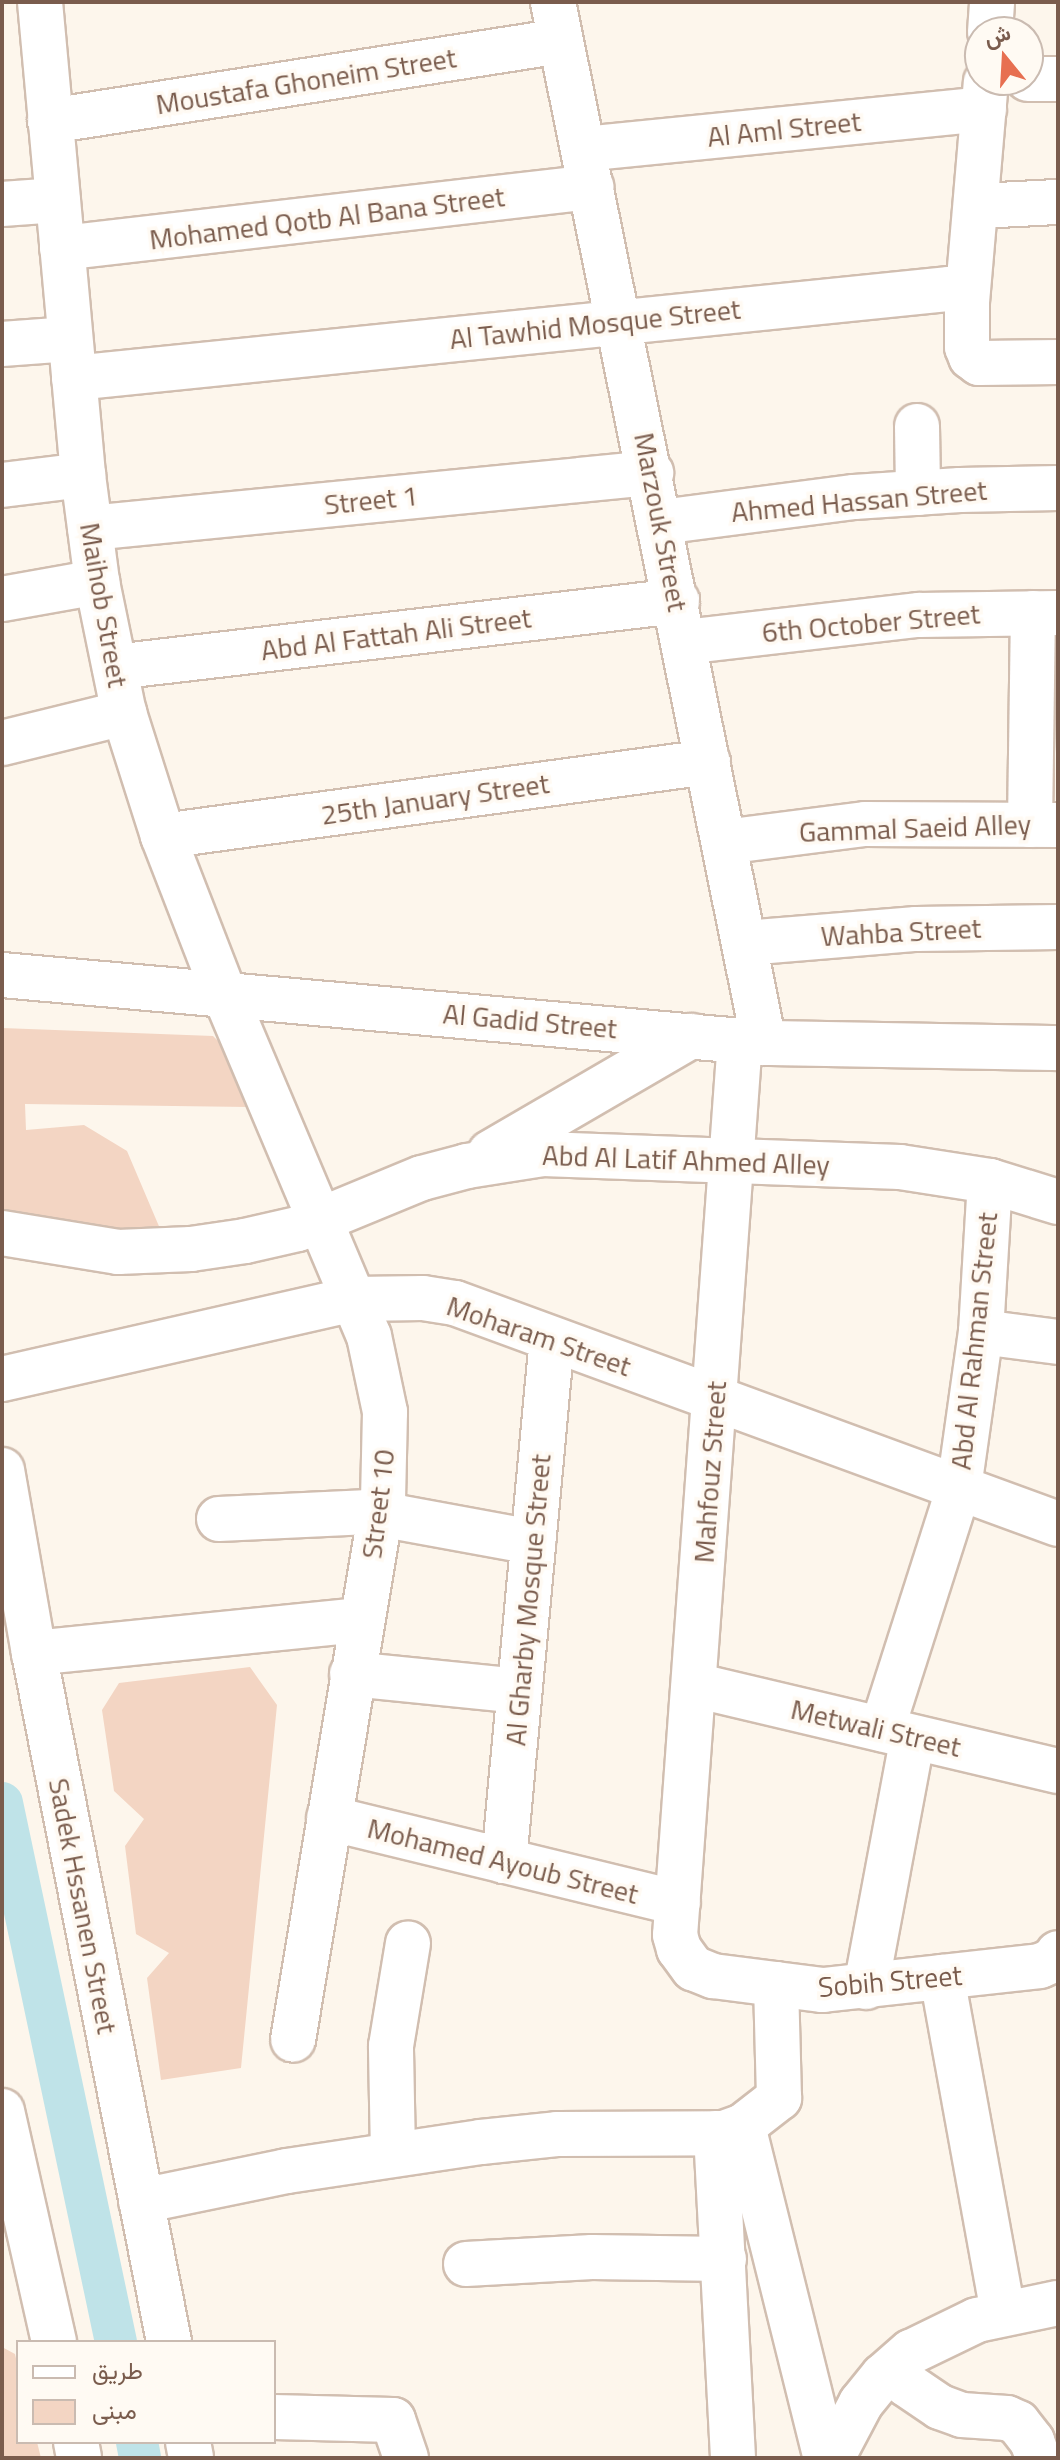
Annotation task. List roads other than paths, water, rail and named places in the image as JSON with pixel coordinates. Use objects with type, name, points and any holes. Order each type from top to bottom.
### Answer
[{"type":"street","name":"Maihob Street","points":[[40,2],[83,475],[97,582],[124,713],[163,836],[224,993]]},
{"type":"street","name":"Moustafa Ghoneim Street","points":[[50,121],[556,15]]},
{"type":"street","name":"Marzouk Street","points":[[556,15],[621,322],[745,943],[752,1042]]},
{"type":"street","name":"Al Aml Street","points":[[588,168],[964,93]]},
{"type":"street","points":[[990,96],[967,302],[967,347],[971,357],[979,363],[1058,362]]},
{"type":"street","name":"Mohamed Qotb Al Bana Street","points":[[62,248],[588,168]]},
{"type":"street","points":[[2,204],[58,200]]},
{"type":"street","points":[[978,206],[1058,202]]},
{"type":"street","name":"Al Tawhid Mosque Street","points":[[2,344],[72,358],[621,322],[949,289],[961,294],[967,302]]},
{"type":"street","points":[[917,426],[918,493]]},
{"type":"street","name":"Street 1","points":[[90,528],[651,473]]},
{"type":"street","points":[[2,485],[83,475]]},
{"type":"street","name":"Ahmed Hassan Street","points":[[661,522],[770,506],[918,493],[1058,488]]},
{"type":"street","points":[[2,599],[97,582]]},
{"type":"street","points":[[1044,825],[1045,613]]},
{"type":"street","name":"6th October Street","points":[[680,622],[1045,613]]},
{"type":"street","name":"Abd Al Fattah Ali Street","points":[[115,667],[680,622]]},
{"type":"street","points":[[2,743],[124,713]]},
{"type":"street","name":"25th January Street","points":[[163,836],[708,762]]},
{"type":"street","name":"Gammal Saeid Alley","points":[[724,842],[865,824],[1044,825]]},
{"type":"street","name":"Wahba Street","points":[[745,943],[916,929],[1058,927]]},
{"type":"street","name":"Al Gadid Street","points":[[2,975],[752,1042],[1058,1048]]},
{"type":"street","name":"Street 10","points":[[224,993],[355,1299],[369,1336],[385,1412],[387,1451],[380,1514],[293,2040]]},
{"type":"street","points":[[467,1166],[691,1036]]},
{"type":"street","name":"Mahfouz Street","points":[[678,1903],[732,1159],[752,1042]]},
{"type":"street","name":"Abd Al Latif Ahmed Alley","points":[[2,1233],[118,1252],[245,1241],[298,1229],[378,1193],[467,1166],[543,1154],[900,1167],[990,1181],[1058,1202]]},
{"type":"street","name":"Abd Al Rahman Street","points":[[866,1987],[898,1733],[959,1488],[981,1332],[990,1181]]},
{"type":"street","name":"Moharam Street","points":[[2,1379],[355,1299],[390,1296],[455,1303],[1058,1524]]},
{"type":"street","points":[[981,1332],[1058,1342]]},
{"type":"street","name":"Al Gharby Mosque Street","points":[[504,1861],[552,1339]]},
{"type":"street","name":"Sadek Hssanen Street","points":[[2,1470],[34,1653],[169,2340]]},
{"type":"street","points":[[219,1519],[380,1514],[533,1542]]},
{"type":"street","points":[[34,1653],[361,1620]]},
{"type":"street","points":[[352,1674],[519,1691]]},
{"type":"street","name":"Metwali Street","points":[[694,1685],[1058,1771]]},
{"type":"street","name":"Mohamed Ayoub Street","points":[[329,1818],[678,1903]]},
{"type":"street","name":"Sobih Street","points":[[678,1903],[675,1935],[679,1949],[693,1968],[713,1976],[823,1990],[1040,1966],[1057,1968]]},
{"type":"street","points":[[393,2154],[391,2046],[408,1943]]},
{"type":"street","points":[[832,2458],[861,2403],[911,2352],[943,2333],[1040,2310],[942,1977]]},
{"type":"street","points":[[141,2201],[287,2171],[393,2154],[557,2134],[730,2129],[779,2098],[776,1984]]},
{"type":"street","points":[[2,2111],[54,2340]]},
{"type":"street","points":[[730,2129],[724,2259],[733,2458]]},
{"type":"street","points":[[730,2129],[826,2458]]},
{"type":"street","points":[[466,2264],[592,2257],[724,2259]]},
{"type":"street","points":[[893,2369],[906,2384],[940,2407],[962,2415],[1007,2418],[1018,2423],[1026,2431],[1036,2452]]},
{"type":"street","points":[[276,2417],[393,2420],[406,2458]]},
{"type":"waterway","points":[[2,1803],[116,2340]]},
{"type":"waterway","points":[[137,2444],[140,2458]]}]
